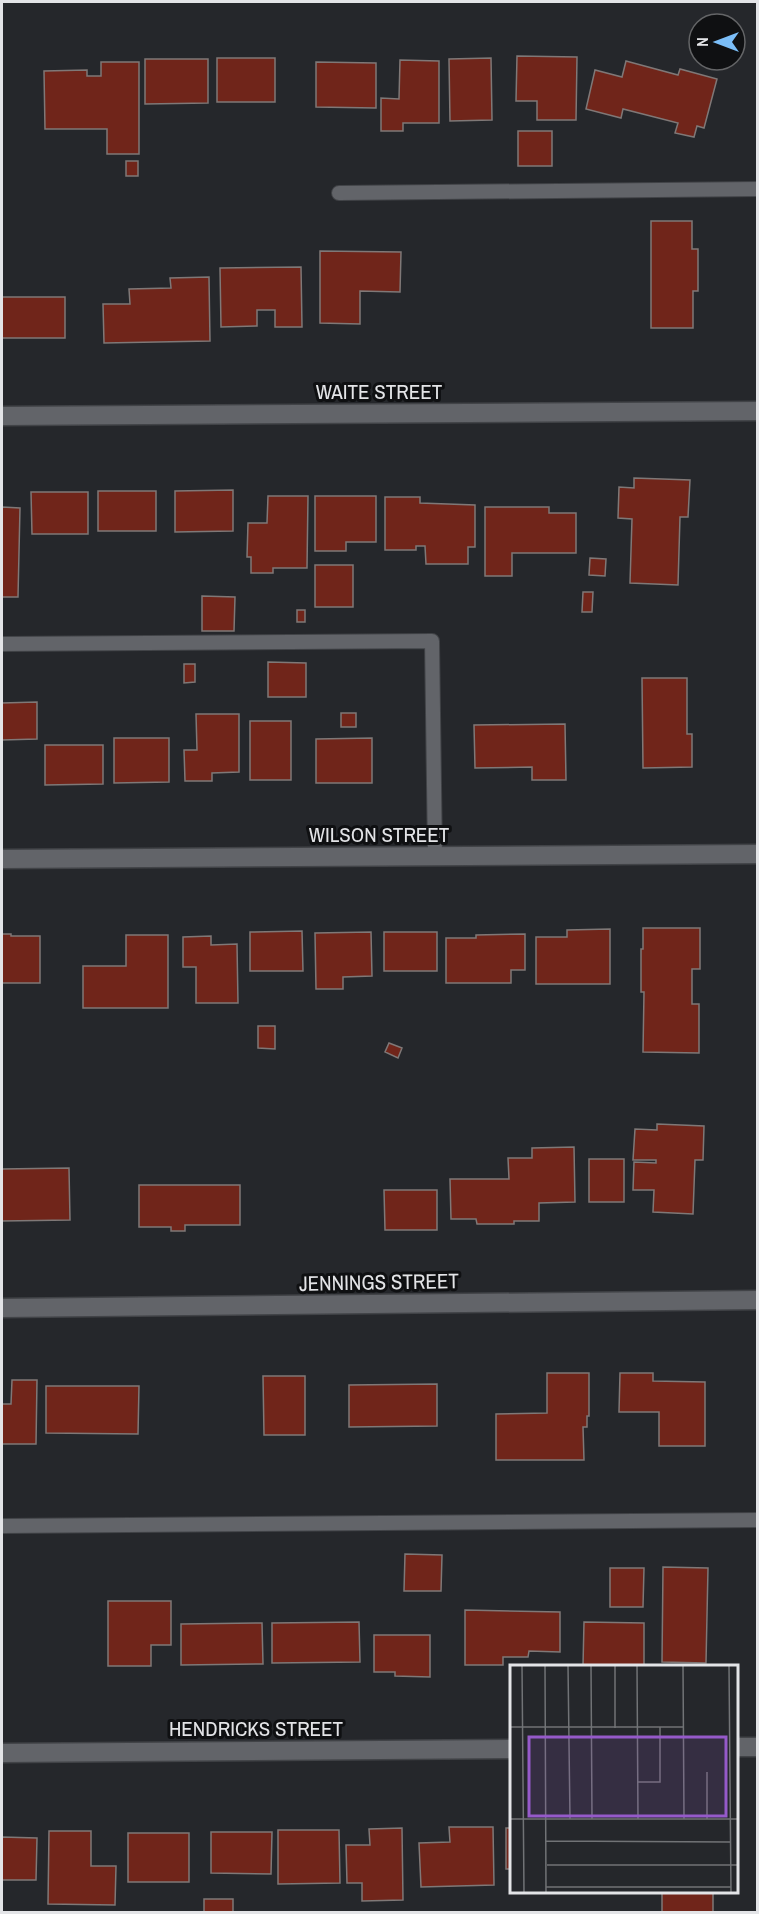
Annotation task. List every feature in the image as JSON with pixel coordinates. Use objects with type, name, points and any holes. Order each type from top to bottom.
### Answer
[{"type":"street","name":"WAITE STREET","points":[[2,416],[758,411]]},
{"type":"street","name":"WILSON STREET","points":[[2,860],[758,854]]},
{"type":"street","name":"JENNINGS STREET","points":[[2,1308],[758,1300]]},
{"type":"street","points":[[738,1747],[758,1747]]},
{"type":"street","name":"HENDRICKS STREET","points":[[2,1753],[510,1749]]},
{"type":"lane","points":[[339,193],[758,189]]},
{"type":"lane","points":[[2,644],[432,641],[435,856]]},
{"type":"lane","points":[[2,1526],[758,1520]]},
{"type":"building","points":[[517,56],[577,57],[576,120],[537,120],[537,101],[516,101]]},
{"type":"building","points":[[217,58],[275,58],[275,102],[217,102]]},
{"type":"building","points":[[491,58],[492,120],[450,121],[449,59]]},
{"type":"building","points":[[145,59],[208,59],[208,103],[145,104]]},
{"type":"building","points":[[400,60],[439,61],[439,123],[403,123],[403,131],[381,131],[381,98],[399,99]]},
{"type":"building","points":[[626,61],[678,75],[680,69],[717,79],[704,128],[697,126],[694,137],[675,133],[678,123],[623,109],[621,118],[586,109],[595,70],[622,77]]},
{"type":"building","points":[[101,62],[139,62],[139,154],[107,154],[107,129],[45,129],[44,71],[87,70],[87,76],[101,76]]},
{"type":"building","points":[[316,62],[376,63],[376,108],[316,107]]},
{"type":"building","points":[[518,131],[552,131],[552,166],[518,166]]},
{"type":"building","points":[[126,161],[138,161],[138,176],[126,176]]},
{"type":"building","points":[[651,221],[692,221],[692,249],[698,249],[698,291],[693,291],[693,328],[651,328]]},
{"type":"building","points":[[320,251],[401,252],[400,292],[360,291],[360,324],[320,323]]},
{"type":"building","points":[[301,267],[302,327],[275,327],[275,310],[257,310],[257,326],[221,327],[220,268]]},
{"type":"building","points":[[209,277],[210,341],[104,343],[103,304],[130,304],[129,289],[171,288],[170,278]]},
{"type":"building","points":[[2,297],[65,297],[65,338],[2,338]]},
{"type":"building","points":[[634,478],[690,480],[688,517],[680,517],[678,585],[630,583],[632,519],[618,518],[619,487],[634,488]]},
{"type":"building","points":[[233,490],[233,531],[175,532],[175,491]]},
{"type":"building","points":[[98,491],[156,491],[156,531],[98,531]]},
{"type":"building","points":[[31,492],[88,492],[88,534],[32,534]]},
{"type":"building","points":[[268,496],[308,496],[307,568],[273,568],[273,573],[251,573],[251,557],[247,557],[248,523],[267,523]]},
{"type":"building","points":[[315,496],[376,496],[376,542],[346,542],[346,551],[315,551]]},
{"type":"building","points":[[385,497],[420,497],[420,503],[475,505],[475,547],[468,547],[468,564],[426,564],[425,546],[416,546],[416,550],[385,550]]},
{"type":"building","points":[[2,507],[20,508],[18,597],[2,597]]},
{"type":"building","points":[[485,507],[549,507],[549,513],[576,513],[576,553],[512,553],[512,576],[485,576]]},
{"type":"building","points":[[590,558],[606,559],[605,576],[589,575]]},
{"type":"building","points":[[315,565],[353,565],[353,607],[315,607]]},
{"type":"building","points":[[583,592],[593,592],[592,612],[582,612]]},
{"type":"building","points":[[202,596],[235,597],[234,631],[202,631]]},
{"type":"building","points":[[297,610],[305,610],[305,622],[297,622]]},
{"type":"building","points":[[268,662],[306,663],[306,697],[268,697]]},
{"type":"building","points":[[184,664],[195,664],[195,682],[184,683]]},
{"type":"building","points":[[642,678],[687,678],[687,734],[692,734],[692,767],[643,768]]},
{"type":"building","points":[[37,702],[37,739],[2,740],[2,703]]},
{"type":"building","points":[[341,713],[356,713],[356,727],[341,727]]},
{"type":"building","points":[[196,714],[239,714],[239,772],[212,773],[212,781],[185,781],[184,750],[197,750]]},
{"type":"building","points":[[250,721],[291,721],[291,780],[250,780]]},
{"type":"building","points":[[565,724],[566,780],[532,780],[532,767],[475,768],[474,725]]},
{"type":"building","points":[[114,738],[169,738],[169,782],[114,783]]},
{"type":"building","points":[[372,738],[372,783],[316,783],[316,739]]},
{"type":"building","points":[[45,745],[103,745],[103,784],[45,785]]},
{"type":"building","points":[[643,928],[700,928],[700,969],[692,969],[692,1004],[699,1004],[699,1053],[643,1052],[644,992],[641,992],[641,949],[643,949]]},
{"type":"building","points":[[610,929],[610,984],[536,984],[536,937],[567,937],[567,930]]},
{"type":"building","points":[[302,931],[303,971],[250,971],[250,932]]},
{"type":"building","points":[[371,932],[372,976],[343,977],[343,989],[316,989],[315,933]]},
{"type":"building","points":[[384,932],[437,932],[437,971],[384,971]]},
{"type":"building","points":[[2,934],[40,936],[40,983],[2,983]]},
{"type":"building","points":[[525,934],[525,970],[511,970],[511,983],[446,983],[446,938]]},
{"type":"building","points":[[126,935],[168,935],[168,1008],[83,1008],[83,966],[126,966]]},
{"type":"building","points":[[211,936],[211,945],[237,944],[238,1003],[196,1003],[196,967],[183,967],[183,937]]},
{"type":"building","points":[[258,1026],[275,1026],[275,1049],[258,1048]]},
{"type":"building","points":[[389,1043],[402,1048],[398,1058],[385,1052]]},
{"type":"building","points":[[657,1124],[704,1126],[703,1160],[695,1160],[693,1214],[653,1212],[654,1190],[633,1190],[634,1162],[656,1163],[656,1160],[633,1160],[635,1129],[657,1130]]},
{"type":"building","points":[[574,1147],[575,1202],[539,1203],[539,1221],[477,1224],[476,1219],[451,1219],[450,1179],[509,1179],[508,1158],[532,1158],[532,1148]]},
{"type":"building","points":[[589,1159],[624,1159],[624,1202],[589,1202]]},
{"type":"building","points":[[69,1168],[70,1220],[2,1221],[2,1169]]},
{"type":"building","points":[[139,1185],[240,1185],[240,1225],[185,1225],[185,1231],[171,1231],[171,1227],[139,1227]]},
{"type":"building","points":[[384,1190],[437,1190],[437,1230],[385,1230]]},
{"type":"building","points":[[547,1373],[589,1373],[589,1416],[587,1416],[587,1427],[583,1427],[584,1460],[496,1460],[496,1414],[547,1413]]},
{"type":"building","points":[[620,1373],[653,1373],[653,1381],[705,1382],[705,1446],[659,1446],[659,1412],[619,1412]]},
{"type":"building","points":[[263,1376],[305,1376],[305,1435],[264,1435]]},
{"type":"building","points":[[12,1380],[37,1380],[36,1444],[2,1444],[2,1404],[11,1404]]},
{"type":"building","points":[[437,1384],[437,1426],[349,1427],[349,1385]]},
{"type":"building","points":[[46,1386],[139,1386],[138,1434],[46,1433]]},
{"type":"building","points":[[405,1554],[442,1555],[441,1591],[404,1591]]},
{"type":"building","points":[[663,1567],[708,1568],[706,1663],[662,1662]]},
{"type":"building","points":[[610,1568],[644,1568],[643,1607],[610,1607]]},
{"type":"building","points":[[108,1601],[171,1601],[171,1645],[151,1645],[151,1666],[108,1666]]},
{"type":"building","points":[[465,1610],[560,1612],[560,1652],[529,1651],[528,1657],[503,1657],[503,1665],[465,1665]]},
{"type":"building","points":[[359,1622],[360,1662],[272,1663],[272,1623]]},
{"type":"building","points":[[584,1622],[644,1623],[644,1665],[583,1665]]},
{"type":"building","points":[[262,1623],[263,1664],[181,1665],[181,1624]]},
{"type":"building","points":[[374,1635],[430,1635],[430,1677],[395,1676],[395,1672],[374,1672]]},
{"type":"building","points":[[449,1827],[493,1827],[494,1885],[421,1887],[419,1843],[450,1842]]},
{"type":"building","points":[[402,1828],[403,1900],[362,1901],[362,1883],[347,1883],[346,1845],[370,1845],[369,1829]]},
{"type":"building","points":[[506,1828],[510,1828],[510,1869],[506,1869]]},
{"type":"building","points":[[278,1830],[339,1830],[340,1883],[278,1884]]},
{"type":"building","points":[[49,1831],[91,1831],[91,1866],[116,1866],[115,1905],[48,1904]]},
{"type":"building","points":[[211,1832],[272,1832],[271,1874],[211,1873]]},
{"type":"building","points":[[128,1833],[189,1833],[189,1882],[128,1882]]},
{"type":"building","points":[[2,1837],[37,1838],[36,1880],[2,1880]]},
{"type":"building","points":[[662,1893],[713,1893],[713,1912],[662,1912]]},
{"type":"building","points":[[204,1899],[233,1899],[233,1912],[204,1912]]}]
